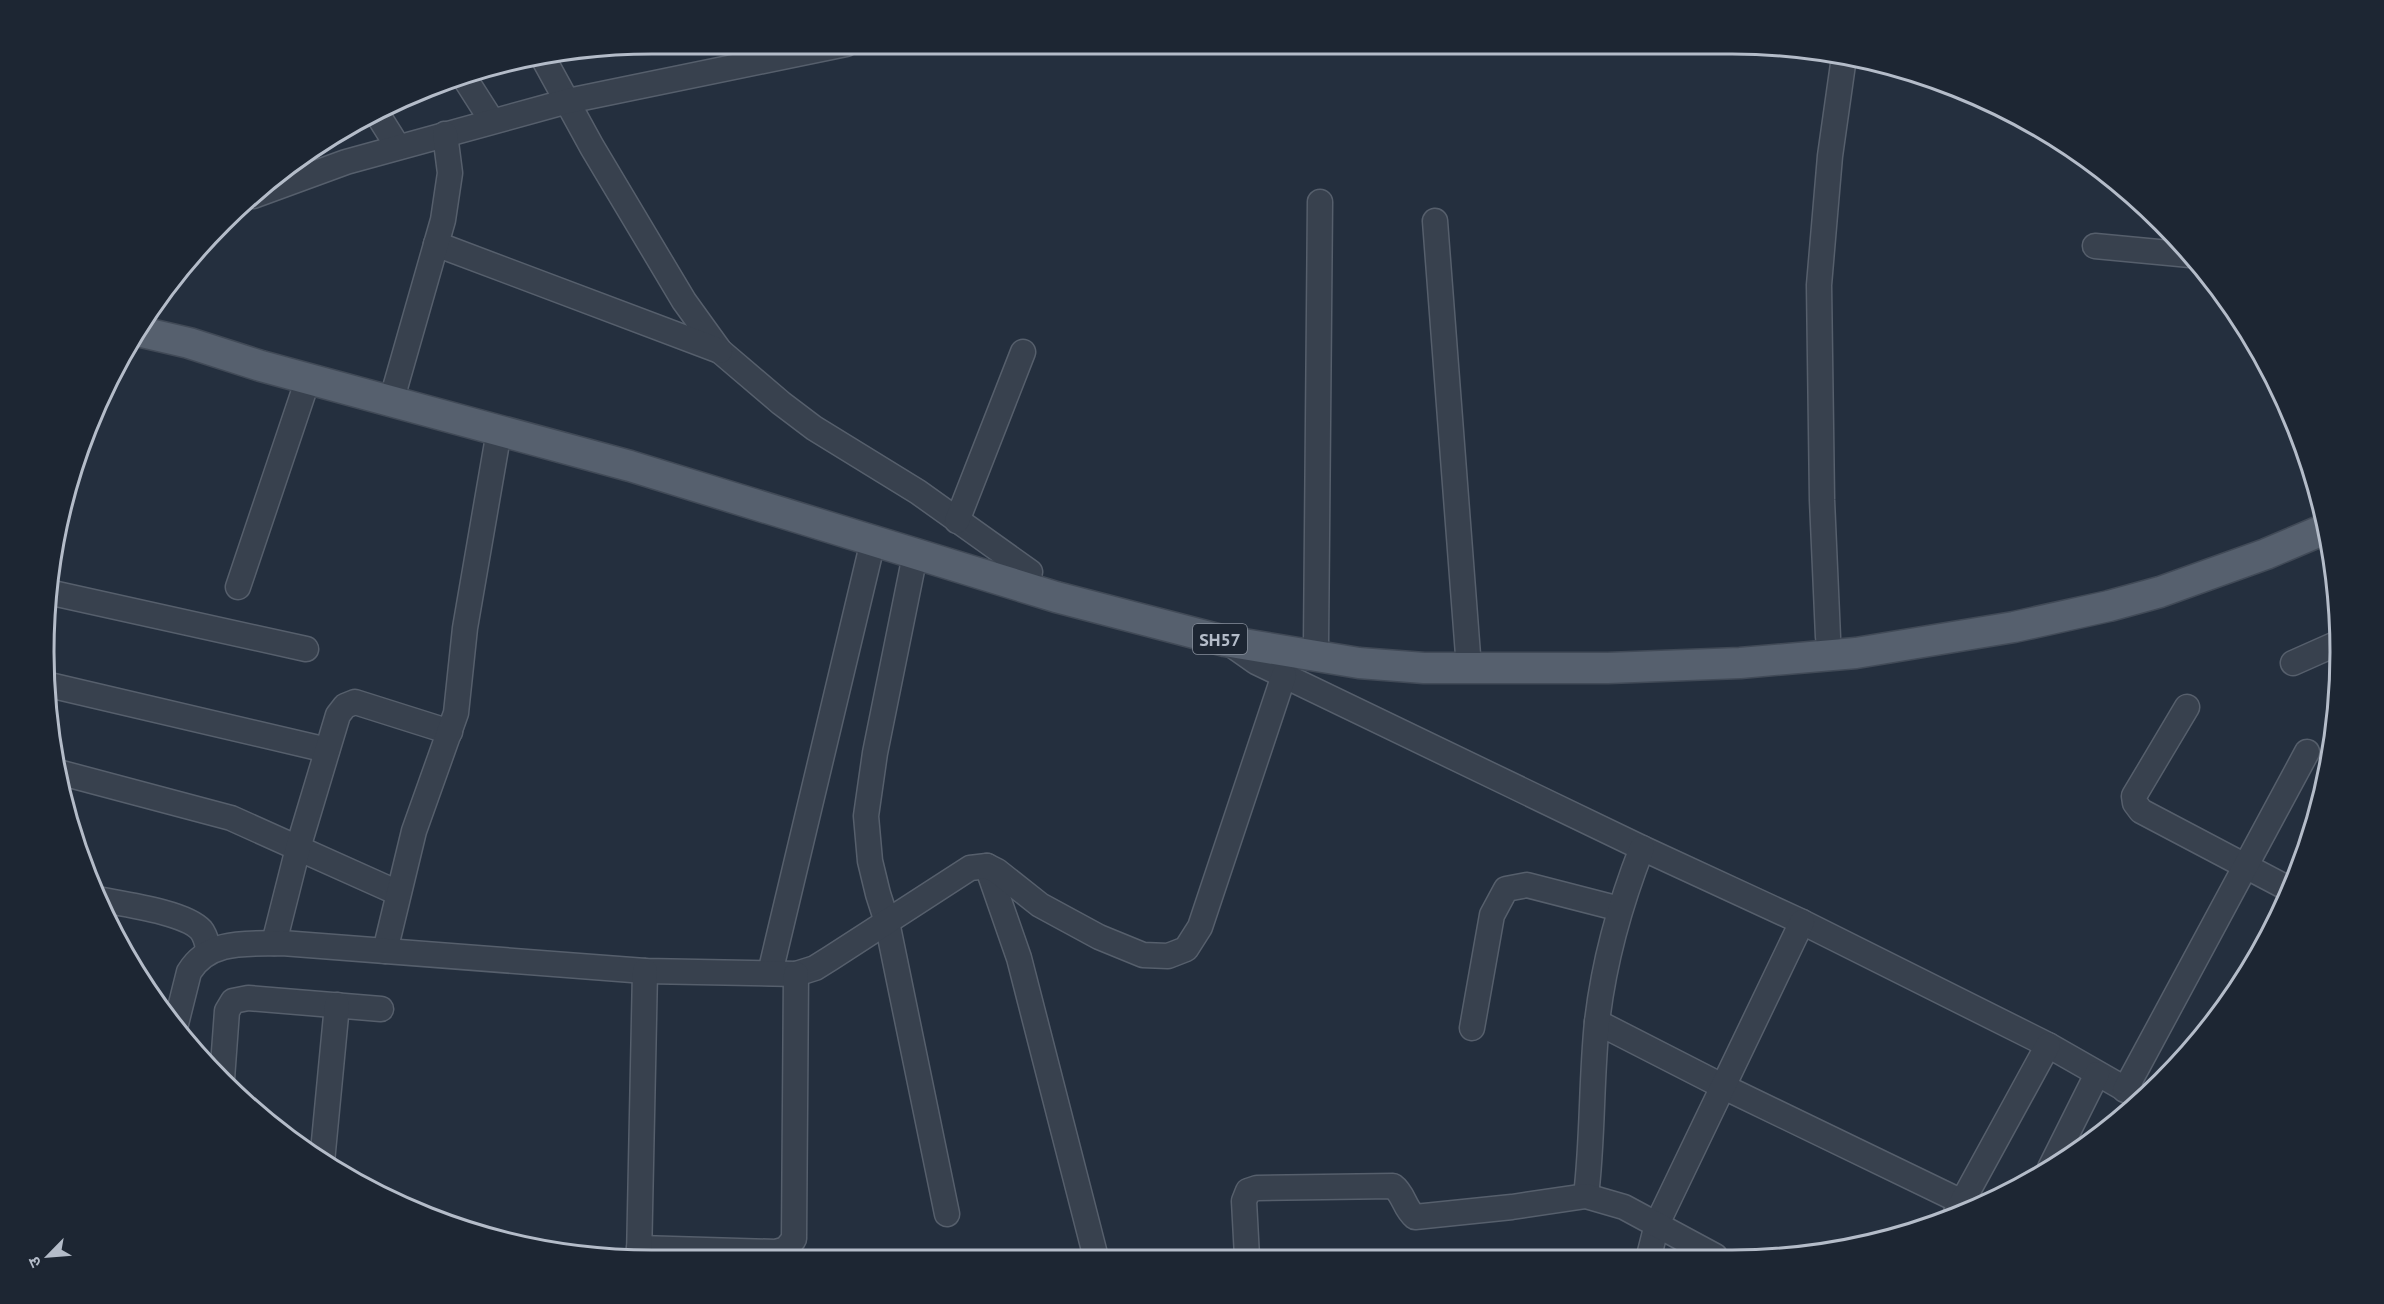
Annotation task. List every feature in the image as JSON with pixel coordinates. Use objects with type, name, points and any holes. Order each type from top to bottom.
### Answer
[{"type":"main road","name":"SH57","points":[[156,319],[394,394],[1030,572],[1220,633],[1425,656],[1604,653],[1828,637],[2010,611],[2099,592],[2149,578],[2256,541],[2314,515]]},
{"type":"main road","name":"SH57","points":[[147,333],[189,343],[308,379],[394,394],[499,431],[627,459],[915,555],[1056,597],[1359,663],[1424,669],[1608,668],[1740,663],[1856,653],[2014,627],[2109,606],[2181,585],[2318,532]]},
{"type":"street","points":[[276,188],[346,162],[492,121],[568,101],[782,54]]},
{"type":"street","points":[[546,63],[592,147],[684,301],[720,351],[814,428],[918,492],[1030,572]]},
{"type":"street","points":[[1828,637],[1822,501],[1819,285],[1830,156],[1843,64]]},
{"type":"street","points":[[468,83],[492,121]]},
{"type":"street","points":[[381,120],[398,147]]},
{"type":"street","points":[[394,394],[436,244],[449,183],[445,134]]},
{"type":"street","points":[[1316,644],[1320,202]]},
{"type":"street","points":[[1435,221],[1468,655]]},
{"type":"street","points":[[436,244],[720,351]]},
{"type":"street","points":[[2095,246],[2174,250]]},
{"type":"street","points":[[957,521],[1023,352]]},
{"type":"street","points":[[238,587],[308,379]]},
{"type":"street","points":[[385,951],[414,831],[456,713],[465,628],[499,431]]},
{"type":"street","points":[[770,973],[873,541]]},
{"type":"street","points":[[915,555],[879,731],[866,816],[870,861],[888,922],[947,1214]]},
{"type":"street","points":[[57,594],[306,649]]},
{"type":"street","points":[[1220,633],[1256,662],[1642,848],[1802,922],[2048,1045],[2132,1094],[2246,866],[2307,752]]},
{"type":"street","points":[[2293,663],[2330,647]]},
{"type":"street","points":[[178,1016],[189,972],[194,964],[209,951],[231,945],[274,943],[645,971],[796,974],[815,968],[970,868],[987,866],[1040,904],[1099,937],[1143,955],[1167,957],[1186,949],[1200,927],[1284,675]]},
{"type":"street","points":[[55,686],[327,750]]},
{"type":"street","points":[[274,943],[298,848],[327,750],[338,715],[345,706],[355,702],[450,732]]},
{"type":"street","points":[[2187,707],[2134,796],[2135,803],[2142,811],[2282,885]]},
{"type":"street","points":[[66,774],[231,818],[398,893]]},
{"type":"street","points":[[1586,1196],[1592,1151],[1597,1022],[1606,964],[1620,909],[1642,848]]},
{"type":"street","points":[[987,866],[1019,957],[1094,1250]]},
{"type":"street","points":[[1472,1028],[1492,915],[1506,889],[1527,885],[1620,909]]},
{"type":"street","points":[[109,901],[182,917],[200,929],[205,936],[209,951]]},
{"type":"street","points":[[1650,1250],[1657,1224],[1802,922]]},
{"type":"street","points":[[639,1250],[645,971]]},
{"type":"street","points":[[783,1250],[794,1239],[796,974]]},
{"type":"street","points":[[223,1068],[227,1011],[233,1001],[248,998],[381,1009]]},
{"type":"street","points":[[323,1151],[337,1005]]},
{"type":"street","points":[[1597,1022],[1954,1207]]},
{"type":"street","points":[[1962,1204],[2048,1045]]},
{"type":"street","points":[[2057,1153],[2097,1074]]},
{"type":"street","points":[[1247,1250],[1244,1201],[1248,1191],[1257,1188],[1393,1186],[1399,1191],[1409,1212],[1415,1217],[1512,1208],[1586,1196],[1624,1207],[1704,1250]]}]
